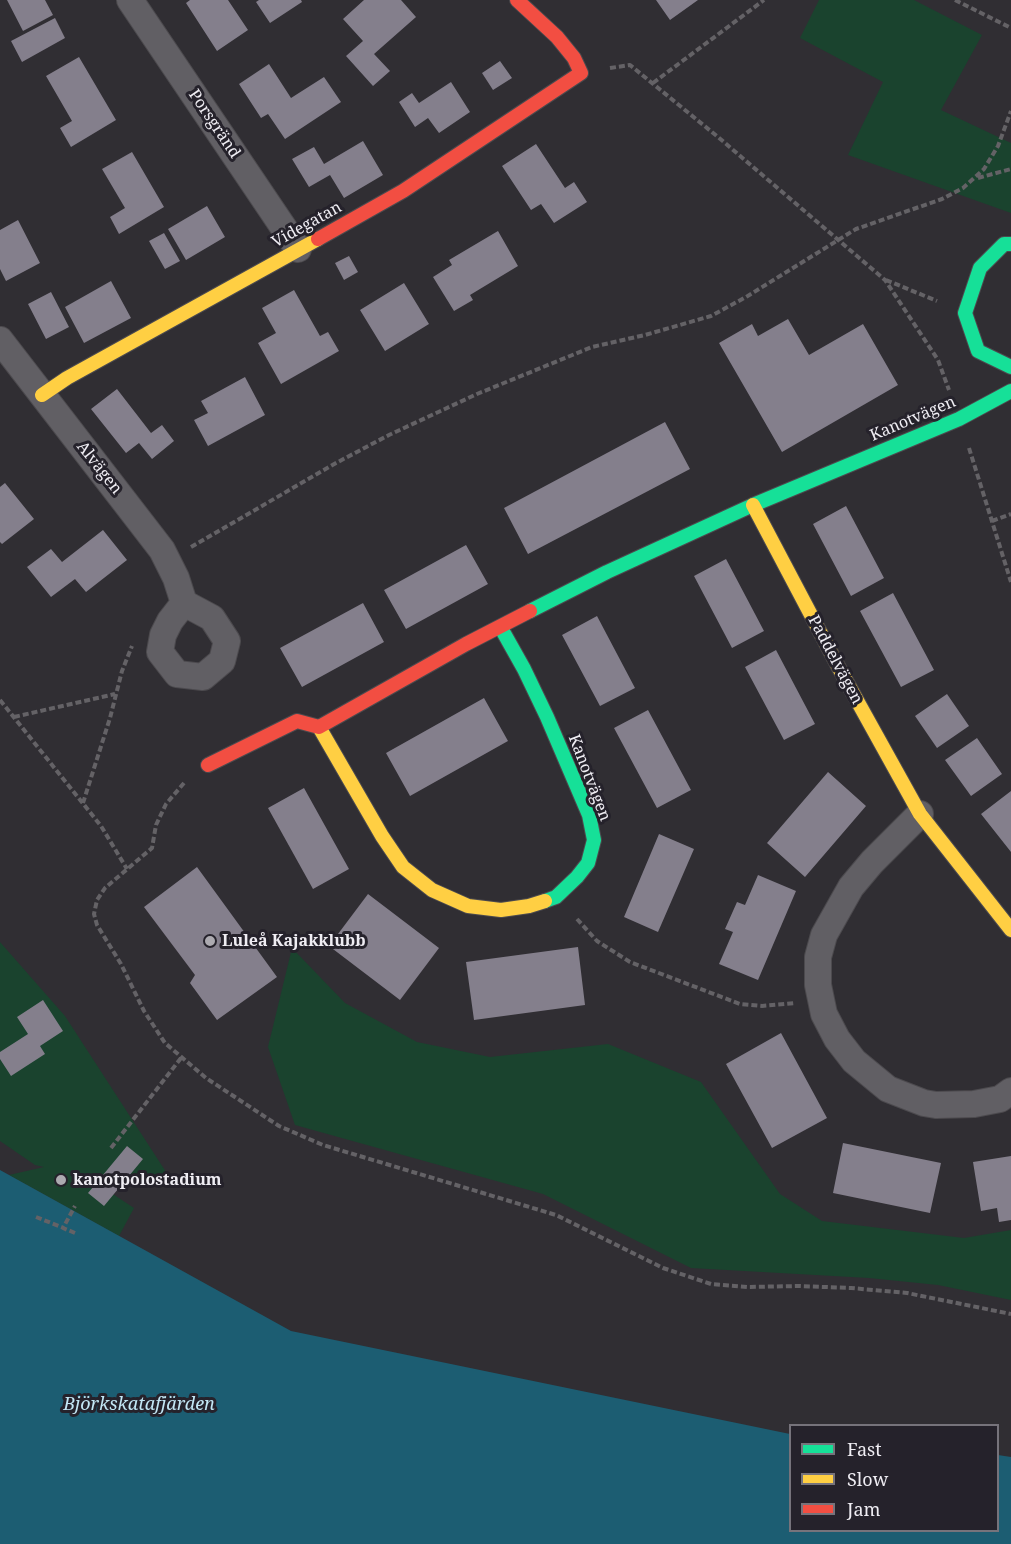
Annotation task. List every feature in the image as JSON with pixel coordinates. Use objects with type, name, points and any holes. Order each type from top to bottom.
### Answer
[{"type":"street","name":"Porsgränd","points":[[130,0],[298,249]]},
{"type":"street","points":[[517,0],[557,38],[574,58],[581,73]]},
{"type":"street","name":"Videgatan","points":[[42,394],[403,191],[581,73]]},
{"type":"street","points":[[1011,244],[1004,244],[980,267],[966,313],[978,351],[1011,367]]},
{"type":"street","name":"Alvägen","points":[[0,340],[162,550],[184,603]]},
{"type":"street","name":"Kanotvägen","points":[[501,627],[547,717],[589,815],[594,840],[588,863],[556,897],[529,906],[501,910],[468,906],[432,891],[403,867],[382,836],[319,727],[466,644],[607,572],[753,505],[959,419],[1011,391]]},
{"type":"street","name":"Paddelvägen","points":[[753,505],[838,668],[920,814],[1011,930]]},
{"type":"street","points":[[208,765],[297,721],[319,727]]},
{"type":"street","points":[[920,814],[872,862],[851,887],[824,935],[818,957],[818,986],[821,999],[837,1039],[848,1054],[888,1089],[924,1103],[936,1105],[974,1104],[1000,1099],[1011,1091]]},
{"type":"path","points":[[653,83],[764,0]]},
{"type":"path","points":[[955,0],[1011,28]]},
{"type":"path","points":[[969,0],[969,7]]},
{"type":"path","points":[[581,73],[630,65],[885,280],[938,360],[1011,582]]},
{"type":"path","points":[[170,567],[195,544],[326,468],[389,435],[477,394],[592,346],[645,335],[711,316],[856,230],[942,199],[963,188],[984,169],[999,146],[1011,111]]},
{"type":"path","points":[[974,178],[1011,170]]},
{"type":"path","points":[[885,280],[966,313]]},
{"type":"path","points":[[992,521],[1011,514]]},
{"type":"path","points":[[83,803],[115,694],[134,642]]},
{"type":"path","points":[[14,717],[115,694]]},
{"type":"path","points":[[0,700],[101,826],[127,869]]},
{"type":"path","points":[[208,765],[187,779],[166,804],[156,825],[152,848],[105,888],[97,900],[94,914],[149,1019],[165,1043],[206,1078],[279,1126],[323,1145],[556,1215],[663,1268],[711,1284],[748,1287],[851,1288],[907,1293],[1011,1314]]},
{"type":"path","points":[[556,897],[597,941],[630,962],[746,1006],[798,1003],[821,999]]},
{"type":"path","points":[[111,1148],[181,1058]]},
{"type":"path","points":[[64,1229],[75,1206]]},
{"type":"path","points":[[36,1217],[75,1233]]},
{"type":"green space","points":[[819,0],[914,0],[982,35],[941,110],[1011,143],[1011,213],[848,155],[883,82],[800,38]]},
{"type":"green space","points":[[0,942],[65,1016],[168,1175],[119,1185],[99,1185],[134,1208],[119,1236],[9,1175],[44,1167],[35,1165],[0,1141]]},
{"type":"green space","points":[[292,948],[345,1003],[417,1042],[490,1057],[608,1044],[701,1082],[780,1194],[822,1221],[964,1238],[1011,1230],[1011,1300],[938,1285],[869,1278],[691,1268],[543,1194],[295,1125],[268,1047]]},
{"type":"water","name":"Björkskatafjärden","points":[[0,1170],[291,1331],[789,1434],[789,1532],[999,1532],[999,1455],[1011,1457],[1011,1544],[0,1544]]},
{"type":"building","points":[[7,0],[45,0],[53,15],[23,31]]},
{"type":"building","points":[[190,0],[228,0],[248,30],[217,51],[186,3]]},
{"type":"building","points":[[259,0],[301,0],[302,2],[270,23],[256,2]]},
{"type":"building","points":[[364,0],[401,0],[416,17],[374,54],[390,71],[373,86],[346,56],[363,41],[343,19]]},
{"type":"building","points":[[656,0],[698,0],[670,20]]},
{"type":"building","points":[[55,18],[65,38],[22,62],[11,41]]},
{"type":"building","points":[[79,57],[116,120],[71,147],[60,128],[72,121],[46,76]]},
{"type":"building","points":[[500,61],[512,78],[493,90],[482,73]]},
{"type":"building","points":[[269,64],[291,98],[324,77],[341,102],[285,139],[268,114],[261,118],[239,84]]},
{"type":"building","points":[[451,82],[470,112],[439,133],[428,118],[415,127],[399,102],[412,93],[419,103]]},
{"type":"building","points":[[363,141],[383,175],[344,198],[330,175],[309,187],[292,159],[314,147],[324,164]]},
{"type":"building","points":[[536,144],[565,188],[574,182],[587,202],[554,223],[541,204],[531,210],[502,166]]},
{"type":"building","points":[[132,152],[164,207],[119,234],[110,217],[125,208],[102,169]]},
{"type":"building","points":[[207,206],[225,237],[186,260],[168,229]]},
{"type":"building","points":[[18,220],[40,263],[6,281],[0,269],[0,230]]},
{"type":"building","points":[[498,231],[518,266],[470,295],[473,300],[454,311],[433,277],[452,265],[449,260]]},
{"type":"building","points":[[164,233],[180,261],[165,269],[149,241]]},
{"type":"building","points":[[349,256],[358,272],[344,280],[335,263]]},
{"type":"building","points":[[111,281],[131,318],[84,343],[65,307]]},
{"type":"building","points":[[404,283],[429,324],[385,351],[360,310]]},
{"type":"building","points":[[294,290],[320,336],[328,332],[339,351],[281,384],[258,343],[276,333],[262,308]]},
{"type":"building","points":[[51,292],[69,327],[46,339],[28,304]]},
{"type":"building","points":[[788,319],[809,355],[863,324],[898,385],[782,452],[719,343],[752,324],[758,336]]},
{"type":"building","points":[[245,377],[265,415],[208,446],[194,420],[208,413],[201,401]]},
{"type":"building","points":[[117,389],[151,433],[162,425],[174,441],[152,459],[139,443],[126,453],[91,409]]},
{"type":"building","points":[[665,422],[690,469],[528,554],[504,508]]},
{"type":"building","points":[[5,483],[34,519],[2,544],[0,542],[0,487]]},
{"type":"building","points":[[846,506],[884,578],[851,596],[813,524]]},
{"type":"building","points":[[103,530],[127,560],[86,592],[75,579],[51,597],[27,567],[51,549],[62,562]]},
{"type":"building","points":[[466,545],[488,584],[406,629],[384,590]]},
{"type":"building","points":[[726,559],[764,631],[732,648],[694,576]]},
{"type":"building","points":[[893,593],[934,670],[901,687],[860,611]]},
{"type":"building","points":[[363,603],[384,642],[302,687],[280,648]]},
{"type":"building","points":[[597,616],[635,688],[600,706],[562,635]]},
{"type":"building","points":[[776,650],[815,724],[784,740],[745,667]]},
{"type":"building","points":[[947,694],[969,726],[937,748],[915,716]]},
{"type":"building","points":[[484,698],[508,741],[410,796],[386,753]]},
{"type":"building","points":[[648,710],[691,790],[657,808],[614,728]]},
{"type":"building","points":[[977,738],[1002,774],[971,796],[945,760]]},
{"type":"building","points":[[828,772],[866,806],[805,877],[767,843]]},
{"type":"building","points":[[304,788],[349,869],[313,889],[268,808]]},
{"type":"building","points":[[1011,791],[1011,852],[981,814]]},
{"type":"building","points":[[659,834],[694,849],[658,932],[624,917]]},
{"type":"building","name":"Luleå Kajakklubb","points":[[197,867],[277,977],[217,1020],[190,983],[195,975],[144,907]]},
{"type":"building","points":[[758,875],[796,891],[758,980],[719,964],[733,932],[725,929],[737,902],[745,905]]},
{"type":"building","points":[[368,894],[439,948],[400,1000],[329,946]]},
{"type":"building","points":[[578,947],[585,1005],[474,1020],[466,962]]},
{"type":"building","points":[[43,1000],[63,1031],[40,1046],[45,1054],[11,1076],[0,1059],[0,1052],[28,1034],[17,1017]]},
{"type":"building","points":[[781,1033],[827,1118],[772,1148],[726,1064]]},
{"type":"building","points":[[843,1143],[941,1163],[930,1213],[833,1193]]},
{"type":"building","points":[[127,1146],[143,1159],[104,1206],[88,1193]]},
{"type":"building","points":[[1011,1156],[1011,1220],[999,1222],[997,1208],[981,1211],[973,1162]]},
{"type":"traffic: fast","points":[[1011,244],[1004,244],[980,268],[965,313],[978,351],[1011,367]]},
{"type":"traffic: fast","points":[[530,611],[607,572],[753,505],[959,419],[1011,391]]},
{"type":"traffic: fast","points":[[501,628],[547,717],[589,815],[594,840],[588,863],[577,877],[556,897],[545,901]]},
{"type":"traffic: slow","points":[[42,395],[67,378],[318,239]]},
{"type":"traffic: slow","points":[[753,505],[839,668],[920,814],[1011,930]]},
{"type":"traffic: slow","points":[[319,727],[382,836],[403,867],[432,890],[468,906],[501,910],[545,901]]},
{"type":"traffic: jam","points":[[318,239],[403,191],[581,73],[574,58],[557,37],[517,0]]},
{"type":"traffic: jam","points":[[208,765],[297,721],[319,727],[466,644],[530,611]]},
{"type":"place","name":"Luleå Kajakklubb","points":[[210,941]]},
{"type":"place","name":"kanotpolostadium","points":[[61,1180]]}]
